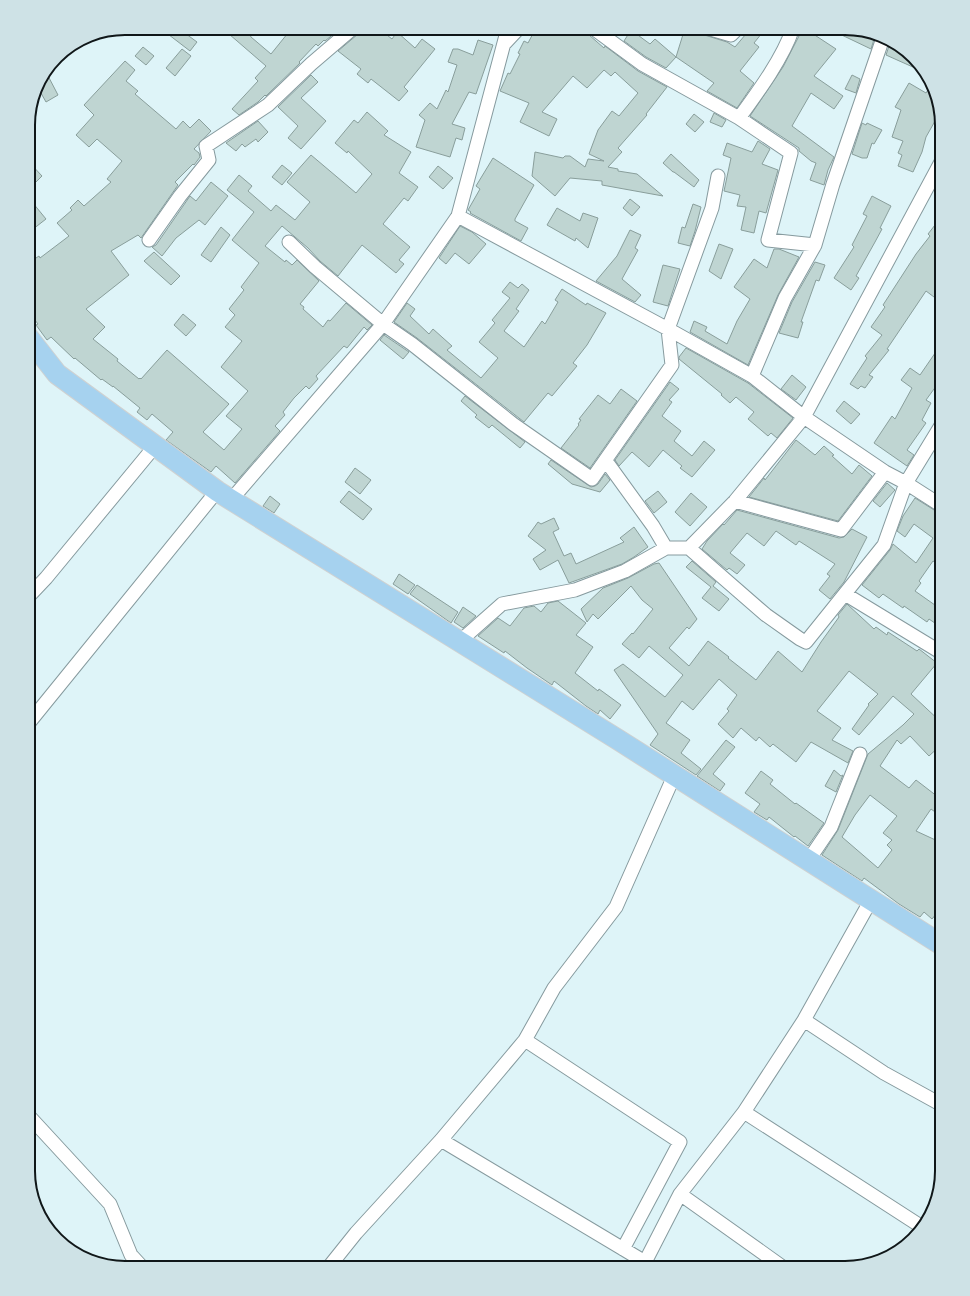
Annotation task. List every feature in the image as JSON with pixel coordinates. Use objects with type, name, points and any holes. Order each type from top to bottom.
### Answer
[{"type":"main road","points":[[35,346],[57,374],[224,495],[935,941]]},
{"type":"street","points":[[150,240],[180,196],[209,160],[206,146],[268,105],[311,64],[345,35]]},
{"type":"street","points":[[35,716],[224,495],[383,324],[458,216],[506,35]]},
{"type":"street","points":[[503,45],[512,35]]},
{"type":"street","points":[[603,35],[642,64],[739,118],[791,153],[768,240],[815,245]]},
{"type":"street","points":[[739,118],[760,89],[789,40],[790,35]]},
{"type":"street","points":[[752,376],[785,298],[815,245],[833,184],[881,43]]},
{"type":"street","points":[[689,548],[736,501],[804,417],[935,173]]},
{"type":"street","points":[[289,242],[315,267],[383,324],[412,344],[513,424],[592,479],[672,365],[668,329],[712,208],[718,176]]},
{"type":"street","points":[[458,216],[752,376],[804,417],[885,472],[935,502]]},
{"type":"street","points":[[459,642],[502,604],[575,590],[625,572],[666,548],[689,548],[766,616],[806,642],[884,545],[906,484],[935,436]]},
{"type":"street","points":[[35,589],[155,446]]},
{"type":"street","points":[[606,461],[653,526],[666,548]]},
{"type":"street","points":[[736,501],[841,530],[885,472]]},
{"type":"street","points":[[844,594],[935,649]]},
{"type":"street","points":[[808,861],[831,827],[860,754]]},
{"type":"street","points":[[334,1261],[356,1233],[441,1140],[525,1040],[554,988],[616,907],[674,776]]},
{"type":"street","points":[[646,1261],[680,1194],[744,1112],[804,1020],[870,900]]},
{"type":"street","points":[[804,1020],[884,1073],[935,1101]]},
{"type":"street","points":[[525,1040],[680,1142],[623,1249]]},
{"type":"street","points":[[744,1112],[918,1224]]},
{"type":"street","points":[[35,1123],[110,1204],[131,1255],[137,1261]]},
{"type":"street","points":[[441,1140],[623,1249],[639,1261]]},
{"type":"street","points":[[680,1194],[774,1261]]},
{"type":"building","points":[[169,35],[188,35],[197,42],[190,51]]},
{"type":"building","points":[[230,35],[250,35],[271,54],[286,35],[332,35],[318,46],[316,44],[299,62],[300,63],[266,96],[265,95],[258,102],[239,115],[232,109],[258,81],[255,78],[266,66]]},
{"type":"building","points":[[357,35],[387,35],[392,39],[395,35],[400,35],[415,48],[422,39],[435,49],[404,87],[408,91],[399,101],[371,79],[368,83],[357,74],[361,69],[338,51]]},
{"type":"building","points":[[532,35],[589,35],[604,48],[605,46],[638,71],[667,87],[646,114],[647,115],[618,148],[622,152],[608,167],[618,169],[618,171],[637,174],[663,196],[602,185],[602,181],[570,178],[555,196],[532,176],[535,152],[563,158],[565,156],[570,156],[585,167],[588,159],[604,161],[589,154],[598,130],[612,111],[619,116],[638,93],[615,72],[611,76],[604,70],[587,88],[573,76],[542,112],[557,119],[549,136],[520,122],[529,103],[500,91],[508,73],[510,74],[520,54],[518,53],[524,41],[528,43]]},
{"type":"building","points":[[628,35],[638,35],[650,44],[655,39],[676,57],[666,68],[646,57],[624,41]]},
{"type":"building","points":[[683,35],[704,35],[727,42],[735,47],[745,35],[760,35],[754,43],[759,47],[740,71],[754,83],[737,108],[707,91],[714,83],[676,57]]},
{"type":"building","points":[[815,35],[836,49],[814,76],[843,96],[834,109],[811,93],[792,126],[834,157],[828,170],[824,185],[810,180],[816,163],[811,161],[799,151],[799,148],[750,116],[783,67],[799,36]]},
{"type":"building","points":[[842,35],[851,35],[874,40],[871,49]]},
{"type":"building","points":[[478,40],[493,45],[476,94],[469,92],[452,124],[465,128],[462,140],[456,138],[450,157],[416,147],[425,120],[419,115],[430,103],[437,109],[446,90],[448,92],[457,65],[448,62],[453,49],[458,49],[473,55]]},
{"type":"building","points":[[889,46],[909,61],[914,68],[886,55]]},
{"type":"building","points":[[143,47],[154,56],[146,65],[135,56]]},
{"type":"building","points":[[182,49],[191,56],[175,76],[166,68]]},
{"type":"building","points":[[125,61],[135,70],[126,81],[138,91],[135,94],[176,129],[183,121],[190,128],[199,119],[211,131],[194,149],[199,153],[200,157],[194,165],[193,164],[175,182],[178,185],[141,238],[138,235],[111,251],[129,275],[86,309],[105,327],[93,339],[118,359],[117,361],[139,379],[141,379],[167,350],[229,404],[203,432],[224,450],[242,429],[226,416],[248,391],[221,367],[242,341],[225,327],[235,315],[229,309],[244,290],[241,287],[259,263],[232,240],[254,212],[227,190],[239,175],[252,186],[248,191],[271,211],[276,205],[295,220],[310,202],[287,182],[311,155],[356,193],[372,174],[348,151],[347,153],[335,143],[354,120],[358,123],[367,112],[388,131],[384,135],[411,152],[399,173],[418,187],[408,201],[404,198],[383,224],[410,247],[399,260],[404,264],[396,273],[362,245],[338,276],[282,226],[265,246],[285,262],[286,260],[292,265],[297,260],[319,281],[300,304],[304,307],[303,309],[323,327],[328,320],[330,321],[346,303],[372,325],[367,330],[364,327],[347,348],[344,346],[316,376],[318,379],[309,389],[306,386],[294,398],[283,412],[285,415],[275,426],[280,431],[235,483],[216,466],[211,472],[166,440],[173,432],[152,414],[147,420],[137,412],[140,408],[113,386],[102,379],[101,380],[75,358],[74,359],[51,337],[47,340],[36,325],[38,324],[35,320],[35,256],[36,258],[39,256],[40,258],[69,236],[57,223],[72,210],[70,208],[78,200],[84,206],[111,182],[107,179],[122,161],[97,139],[89,147],[76,135],[94,115],[84,105]]},
{"type":"building","points":[[311,75],[318,82],[301,98],[326,121],[301,149],[288,138],[298,126],[278,107]]},
{"type":"building","points":[[852,75],[860,79],[856,93],[845,89]]},
{"type":"building","points":[[49,77],[58,95],[46,102],[41,93]]},
{"type":"building","points":[[909,83],[926,93],[928,90],[933,107],[935,122],[926,137],[922,152],[913,172],[898,166],[902,155],[898,153],[903,141],[892,137],[901,110],[895,107]]},
{"type":"building","points":[[714,113],[726,120],[722,127],[710,122]]},
{"type":"building","points":[[694,114],[704,122],[695,132],[686,124]]},
{"type":"building","points":[[258,121],[268,132],[258,142],[256,139],[245,147],[242,144],[236,151],[226,143]]},
{"type":"building","points":[[862,123],[866,125],[867,123],[882,130],[874,144],[872,143],[867,158],[862,158],[852,154]]},
{"type":"building","points":[[758,141],[770,149],[762,164],[778,170],[766,213],[759,211],[754,233],[741,230],[746,207],[737,206],[740,195],[724,191],[731,158],[723,155],[727,143],[752,152]]},
{"type":"building","points":[[671,154],[699,180],[694,187],[663,163]]},
{"type":"building","points":[[493,158],[534,185],[515,219],[515,221],[528,228],[521,241],[470,213],[471,212],[468,210],[480,189],[476,186]]},
{"type":"building","points":[[282,165],[292,173],[282,185],[272,177]]},
{"type":"building","points":[[438,166],[453,178],[443,189],[429,177]]},
{"type":"building","points":[[35,168],[42,176],[35,183]]},
{"type":"building","points":[[211,182],[228,196],[205,225],[199,220],[176,238],[162,256],[152,247],[156,245],[190,196],[196,201]]},
{"type":"building","points":[[872,196],[891,206],[880,228],[882,229],[856,276],[859,278],[851,290],[834,278],[854,247],[852,245],[867,216],[863,214]]},
{"type":"building","points":[[630,199],[640,207],[632,216],[623,208]]},
{"type":"building","points":[[693,204],[701,207],[690,246],[678,243],[682,227],[685,228]]},
{"type":"building","points":[[35,206],[46,219],[35,228]]},
{"type":"building","points":[[557,208],[580,221],[583,213],[598,218],[588,248],[576,238],[575,241],[547,225]]},
{"type":"building","points":[[935,225],[935,298],[926,291],[887,349],[889,350],[869,375],[873,377],[865,388],[861,386],[858,389],[850,384],[867,358],[865,356],[882,335],[871,327],[885,307],[883,305],[916,254],[930,236],[928,234]]},
{"type":"building","points":[[460,226],[472,232],[486,244],[469,264],[455,253],[446,264],[439,258]]},
{"type":"building","points":[[221,227],[230,235],[211,262],[201,255]]},
{"type":"building","points":[[630,230],[641,235],[635,248],[638,250],[622,279],[641,295],[635,302],[596,281],[617,256]]},
{"type":"building","points":[[719,244],[733,249],[721,279],[709,271]]},
{"type":"building","points":[[774,249],[779,249],[799,257],[778,295],[748,365],[690,332],[694,321],[707,327],[705,331],[727,344],[737,321],[750,299],[734,287],[754,259],[767,268]]},
{"type":"building","points":[[154,252],[180,276],[171,285],[144,261]]},
{"type":"building","points":[[815,262],[825,265],[819,281],[816,280],[801,322],[803,322],[798,338],[779,333],[792,302]]},
{"type":"building","points":[[663,265],[680,269],[668,306],[653,302]]},
{"type":"building","points":[[510,282],[518,288],[522,284],[529,290],[516,309],[519,311],[504,331],[524,347],[542,321],[545,324],[558,302],[555,300],[562,289],[586,305],[587,303],[606,313],[587,345],[573,363],[577,366],[552,396],[548,393],[524,422],[417,338],[394,322],[407,303],[415,309],[410,316],[429,334],[433,329],[452,346],[447,350],[481,378],[498,358],[479,342],[495,323],[492,320],[510,298],[502,292]]},
{"type":"building","points":[[183,314],[196,325],[186,336],[174,325]]},
{"type":"building","points":[[384,335],[409,352],[403,359],[380,340]]},
{"type":"building","points":[[686,348],[748,383],[793,418],[777,438],[771,433],[768,436],[748,419],[754,412],[736,397],[730,403],[721,395],[722,394],[679,359]]},
{"type":"building","points":[[935,353],[935,388],[926,400],[931,403],[922,420],[926,423],[907,450],[914,455],[907,466],[874,443],[892,416],[895,419],[912,388],[901,380],[910,368],[920,375]]},
{"type":"building","points":[[792,375],[806,387],[796,400],[781,389]]},
{"type":"building","points":[[670,382],[679,389],[669,400],[672,402],[662,416],[681,431],[674,441],[692,456],[704,441],[715,450],[692,477],[680,468],[682,466],[663,450],[649,467],[632,452],[619,466],[615,460]]},
{"type":"building","points":[[621,389],[637,401],[590,468],[561,448],[579,425],[578,424],[581,420],[579,419],[598,395],[610,404]]},
{"type":"building","points":[[465,396],[525,442],[520,448],[492,425],[489,428],[475,417],[477,415],[461,401]]},
{"type":"building","points":[[844,401],[860,414],[851,424],[836,411]]},
{"type":"building","points":[[796,440],[815,455],[824,446],[834,455],[832,456],[852,474],[859,465],[872,476],[838,521],[749,497],[764,478],[765,480]]},
{"type":"building","points":[[551,460],[591,487],[598,484],[605,474],[610,480],[600,492],[572,484],[548,464]]},
{"type":"building","points":[[355,468],[371,480],[360,494],[345,482]]},
{"type":"building","points":[[887,483],[895,490],[880,507],[873,501]]},
{"type":"building","points":[[349,491],[372,509],[363,520],[340,502]]},
{"type":"building","points":[[658,491],[667,502],[654,513],[645,501]]},
{"type":"building","points":[[691,493],[707,507],[690,526],[675,512]]},
{"type":"building","points":[[270,496],[280,504],[274,513],[263,506]]},
{"type":"building","points":[[915,498],[935,511],[935,562],[933,561],[919,581],[921,583],[915,591],[935,605],[935,623],[929,619],[927,622],[883,594],[879,598],[862,585],[890,550],[893,544],[916,563],[933,538],[914,524],[905,537],[897,531],[903,516]]},
{"type":"building","points":[[737,510],[839,538],[844,537],[852,529],[867,537],[844,582],[830,599],[819,590],[830,576],[827,574],[835,564],[799,541],[796,545],[776,531],[764,546],[747,533],[730,553],[745,565],[737,574],[729,568],[727,570],[702,549],[707,541]]},
{"type":"building","points":[[554,518],[559,529],[553,532],[564,556],[571,553],[576,564],[624,542],[620,538],[634,527],[648,547],[622,564],[569,583],[558,560],[540,570],[533,559],[546,550],[528,536],[538,522],[541,524]]},
{"type":"building","points":[[692,561],[716,582],[713,586],[729,599],[719,611],[702,598],[711,587],[686,567]]},
{"type":"building","points":[[659,563],[697,619],[689,629],[687,627],[669,648],[689,666],[708,641],[756,680],[778,651],[802,672],[839,617],[838,615],[847,604],[874,629],[876,627],[887,635],[888,632],[917,651],[919,649],[935,661],[935,665],[911,694],[935,716],[935,750],[929,756],[910,736],[901,744],[897,740],[880,766],[909,788],[916,780],[935,795],[935,812],[931,809],[916,831],[935,840],[935,915],[932,919],[924,912],[920,917],[899,904],[864,878],[862,881],[822,855],[838,830],[868,754],[914,714],[893,696],[859,735],[852,729],[869,705],[868,704],[878,694],[849,671],[817,711],[841,728],[832,740],[853,751],[848,763],[811,742],[796,762],[773,744],[770,747],[759,737],[756,741],[741,728],[733,738],[718,724],[729,711],[727,709],[737,695],[719,679],[693,710],[682,701],[666,723],[690,740],[681,753],[701,769],[696,775],[650,745],[658,734],[614,670],[623,664],[665,697],[683,675],[649,646],[639,658],[622,644],[632,633],[633,634],[653,609],[642,600],[631,586],[598,619],[593,614],[587,622],[581,609],[603,588],[628,578],[654,564]],"holes":[[[870,795],[897,816],[883,833],[892,840],[887,845],[892,850],[878,868],[842,837],[855,815]]]},
{"type":"building","points":[[399,574],[415,585],[408,594],[393,584]]},
{"type":"building","points":[[417,585],[458,612],[451,623],[410,594]]},
{"type":"building","points":[[558,601],[586,623],[576,635],[593,647],[575,673],[598,691],[599,689],[621,705],[610,719],[600,710],[598,714],[586,706],[554,681],[552,685],[505,651],[504,653],[478,636],[498,618],[510,626],[524,608],[534,606],[541,612],[548,603]]},
{"type":"building","points":[[463,607],[476,616],[463,628],[454,622]]},
{"type":"building","points":[[726,740],[735,747],[713,774],[725,784],[720,791],[697,776]]},
{"type":"building","points":[[834,770],[841,776],[843,775],[836,792],[825,786]]},
{"type":"building","points":[[761,771],[773,780],[770,784],[795,804],[796,803],[824,823],[808,846],[769,817],[767,820],[754,812],[760,804],[745,793]]}]
